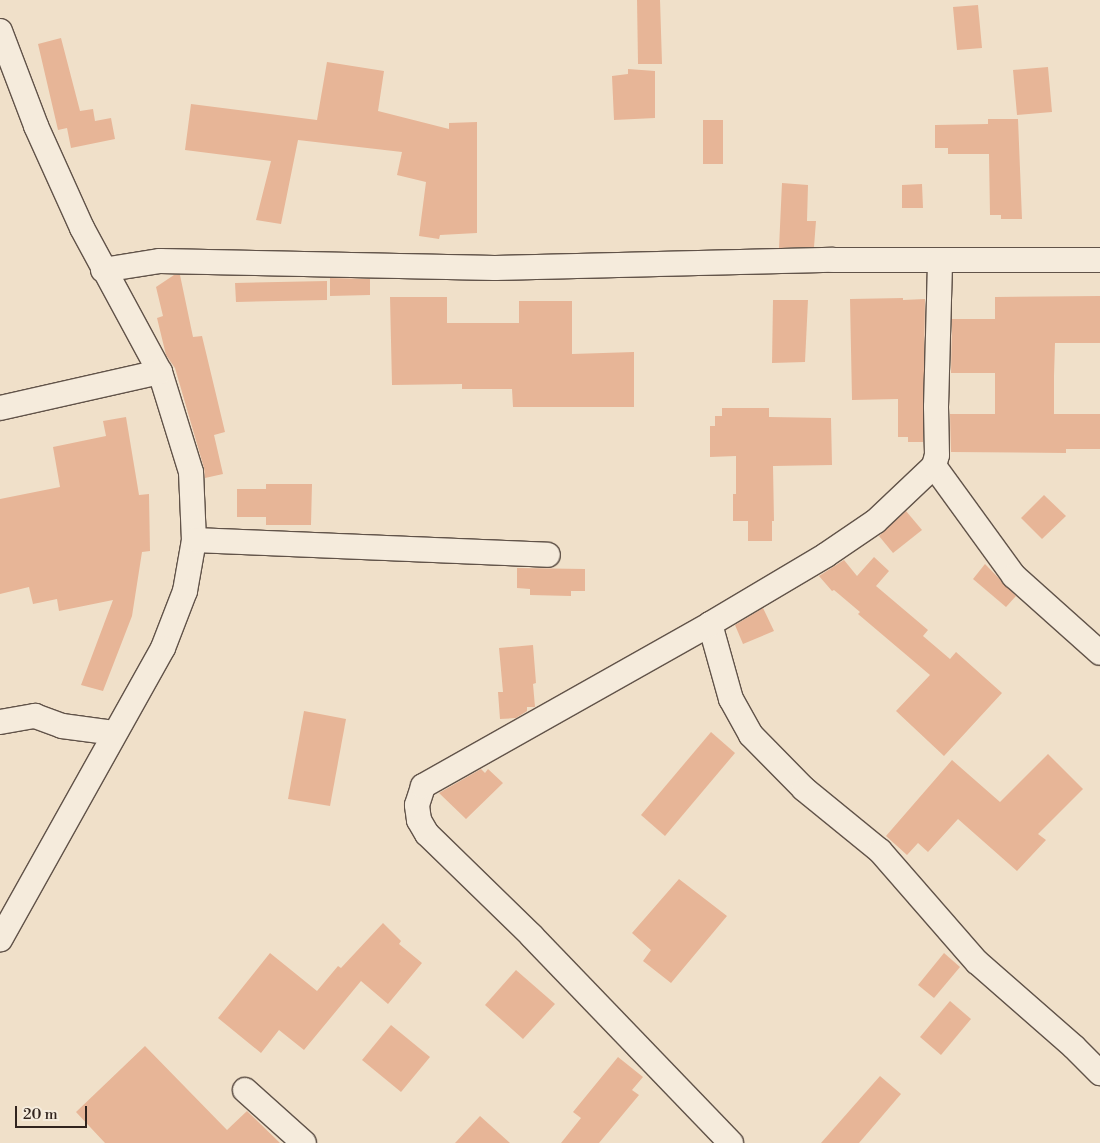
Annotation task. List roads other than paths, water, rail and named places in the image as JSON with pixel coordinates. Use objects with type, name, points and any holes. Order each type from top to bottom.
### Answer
[{"type":"street","points":[[0,31],[36,126],[103,270],[160,372],[191,472],[194,540],[185,591],[163,648],[0,940]]},
{"type":"street","points":[[103,270],[160,261],[495,268],[833,260],[1100,260]]},
{"type":"street","points":[[731,1143],[532,936],[427,834],[419,820],[417,805],[423,786],[710,624],[826,555],[876,521],[934,466],[937,455],[936,407],[940,260]]},
{"type":"street","points":[[0,408],[160,372]]},
{"type":"street","points":[[934,466],[1014,576],[1100,652]]},
{"type":"street","points":[[194,540],[548,555]]},
{"type":"street","points":[[710,624],[731,699],[751,735],[804,789],[880,851],[977,962],[1074,1047],[1100,1073]]},
{"type":"street","points":[[0,722],[35,716],[62,726],[114,733]]},
{"type":"street","points":[[245,1090],[304,1143]]}]
